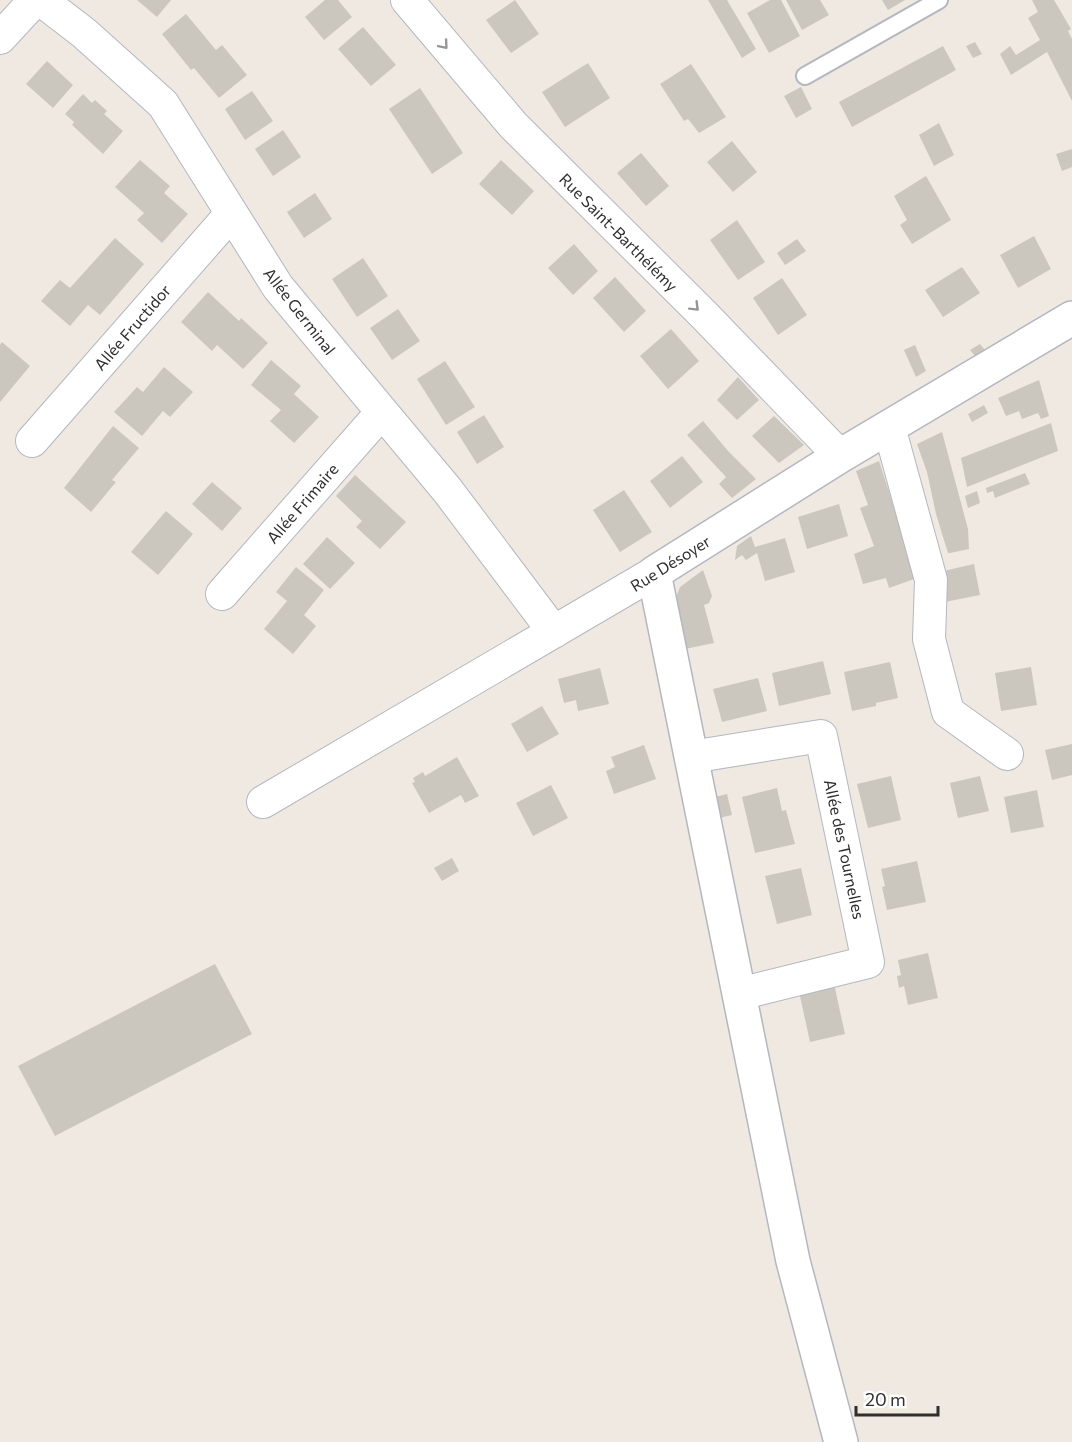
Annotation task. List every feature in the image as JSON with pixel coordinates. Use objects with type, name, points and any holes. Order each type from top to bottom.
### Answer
[{"type":"street","points":[[0,38],[36,0]]},
{"type":"street","name":"Allée Germinal","points":[[41,0],[84,33],[163,104],[278,287],[448,491],[554,632]]},
{"type":"street","name":"Rue Saint-Barthélémy","points":[[407,0],[513,125],[705,316],[840,456]]},
{"type":"street","name":"Allée Fructidor","points":[[32,441],[231,214]]},
{"type":"street","name":"Rue Désoyer","points":[[263,802],[654,573],[840,456],[1072,318]]},
{"type":"street","name":"Allée Frimaire","points":[[222,594],[382,412]]},
{"type":"street","points":[[889,427],[931,580],[929,639],[948,712],[1007,754]]},
{"type":"street","points":[[654,573],[793,1261],[841,1442]]},
{"type":"street","name":"Allée des Tournelles","points":[[691,757],[822,736],[866,951],[868,962],[739,994]]},
{"type":"lane","points":[[805,76],[939,0]]},
{"type":"building","points":[[137,0],[171,0],[157,17]]},
{"type":"building","points":[[325,0],[338,0],[352,17],[324,40],[305,17]]},
{"type":"building","points":[[515,0],[539,34],[511,53],[486,20]]},
{"type":"building","points":[[708,0],[727,0],[756,49],[742,58]]},
{"type":"building","points":[[770,0],[781,0],[800,36],[769,53],[747,13]]},
{"type":"building","points":[[786,0],[820,0],[829,15],[802,30]]},
{"type":"building","points":[[882,0],[905,0],[888,10]]},
{"type":"building","points":[[1032,0],[1054,0],[1071,29],[1068,31],[1072,39],[1072,101],[1047,52],[1011,75],[1000,54],[1010,46],[1016,55],[1040,40],[1028,18],[1038,12]]},
{"type":"building","points":[[186,14],[216,50],[222,45],[247,75],[219,98],[194,68],[191,70],[162,34]]},
{"type":"building","points":[[363,27],[396,65],[371,86],[338,49]]},
{"type":"building","points":[[975,42],[982,54],[973,58],[966,46]]},
{"type":"building","points":[[943,46],[956,70],[852,127],[839,102]]},
{"type":"building","points":[[47,61],[73,85],[53,108],[26,84]]},
{"type":"building","points":[[588,63],[610,98],[565,127],[542,92]]},
{"type":"building","points":[[691,64],[726,117],[699,133],[688,119],[684,121],[660,84]]},
{"type":"building","points":[[801,87],[812,109],[796,118],[784,96]]},
{"type":"building","points":[[420,88],[463,153],[432,174],[389,109]]},
{"type":"building","points":[[252,91],[273,121],[245,140],[225,109]]},
{"type":"building","points":[[83,94],[92,103],[95,100],[107,111],[104,114],[123,131],[103,154],[72,125],[74,122],[65,114]]},
{"type":"building","points":[[939,123],[954,155],[934,166],[919,135]]},
{"type":"building","points":[[283,130],[301,157],[273,176],[255,149]]},
{"type":"building","points":[[732,141],[757,172],[733,192],[707,162]]},
{"type":"building","points":[[1072,149],[1072,167],[1062,171],[1056,154]]},
{"type":"building","points":[[641,153],[669,186],[646,206],[617,173]]},
{"type":"building","points":[[140,160],[170,186],[164,193],[188,214],[162,243],[137,220],[144,213],[115,187]]},
{"type":"building","points":[[501,160],[534,191],[512,215],[479,184]]},
{"type":"building","points":[[926,176],[951,220],[912,244],[900,225],[907,220],[894,196]]},
{"type":"building","points":[[315,193],[332,219],[304,238],[287,212]]},
{"type":"building","points":[[737,220],[765,262],[738,280],[710,240]]},
{"type":"building","points":[[1034,236],[1051,269],[1018,288],[1000,255]]},
{"type":"building","points":[[115,238],[144,264],[100,315],[88,305],[70,326],[41,301],[60,280],[70,288]]},
{"type":"building","points":[[797,239],[806,251],[785,265],[777,253]]},
{"type":"building","points":[[574,244],[598,271],[573,295],[548,268]]},
{"type":"building","points":[[363,258],[388,296],[357,317],[332,279]]},
{"type":"building","points":[[962,267],[980,293],[943,317],[925,290]]},
{"type":"building","points":[[615,277],[646,311],[624,332],[593,298]]},
{"type":"building","points":[[782,278],[807,315],[778,335],[753,298]]},
{"type":"building","points":[[208,292],[239,321],[241,318],[268,343],[243,369],[217,345],[212,351],[181,322]]},
{"type":"building","points":[[398,309],[420,341],[392,360],[370,328]]},
{"type":"building","points":[[671,329],[699,361],[668,389],[640,356]]},
{"type":"building","points":[[2,342],[30,366],[0,402],[0,345]]},
{"type":"building","points":[[980,344],[985,350],[975,356],[970,350]]},
{"type":"building","points":[[915,345],[926,371],[916,377],[904,350]]},
{"type":"building","points":[[271,360],[301,386],[294,394],[319,417],[294,443],[270,421],[281,410],[251,385]]},
{"type":"building","points":[[445,361],[475,407],[446,425],[417,379]]},
{"type":"building","points":[[164,367],[193,392],[170,417],[163,411],[142,436],[114,412],[137,387],[143,392]]},
{"type":"building","points":[[738,377],[759,400],[737,420],[717,400]]},
{"type":"building","points":[[1039,380],[1049,416],[1041,419],[1038,413],[1022,419],[1019,411],[1006,416],[998,398]]},
{"type":"building","points":[[984,405],[988,413],[972,422],[968,414]]},
{"type":"building","points":[[484,415],[504,447],[477,464],[457,432]]},
{"type":"building","points":[[774,416],[804,445],[779,463],[752,436]]},
{"type":"building","points":[[703,421],[756,479],[732,498],[719,484],[726,477],[687,435]]},
{"type":"building","points":[[1051,423],[1058,451],[967,487],[961,458]]},
{"type":"building","points":[[113,426],[139,448],[112,480],[116,482],[91,512],[64,488]]},
{"type":"building","points":[[942,432],[968,529],[969,549],[950,553],[948,553],[936,514],[927,472],[917,444]]},
{"type":"building","points":[[682,456],[703,482],[670,508],[650,481]]},
{"type":"building","points":[[879,461],[917,578],[889,588],[886,578],[863,584],[854,554],[874,546],[860,508],[868,505],[856,471]]},
{"type":"building","points":[[1025,473],[1030,484],[995,498],[993,491],[987,493],[986,488]]},
{"type":"building","points":[[355,475],[406,522],[380,549],[356,527],[362,521],[336,496]]},
{"type":"building","points":[[212,482],[242,508],[222,531],[192,504]]},
{"type":"building","points":[[624,490],[652,532],[620,552],[593,510]]},
{"type":"building","points":[[977,491],[980,503],[968,508],[965,496]]},
{"type":"building","points":[[839,504],[848,536],[807,549],[798,517]]},
{"type":"building","points":[[166,511],[193,534],[158,575],[131,552]]},
{"type":"building","points":[[751,536],[755,547],[785,538],[795,572],[765,581],[757,553],[746,560],[742,555],[735,560],[737,546]]},
{"type":"building","points":[[327,537],[355,563],[330,589],[303,564]]},
{"type":"building","points":[[974,564],[980,595],[945,602],[939,572]]},
{"type":"building","points":[[296,567],[324,590],[304,615],[316,626],[293,654],[264,629],[287,601],[276,592]]},
{"type":"building","points":[[703,570],[712,596],[709,603],[704,605],[714,643],[685,649],[673,605],[680,587]]},
{"type":"building","points":[[823,661],[831,694],[779,706],[772,673]]},
{"type":"building","points":[[890,662],[898,698],[852,711],[844,672]]},
{"type":"building","points":[[1031,667],[1037,705],[1001,711],[995,673]]},
{"type":"building","points":[[600,668],[609,704],[578,711],[576,700],[564,703],[558,679]]},
{"type":"building","points":[[758,678],[767,711],[722,722],[713,689]]},
{"type":"building","points":[[542,706],[559,734],[527,752],[511,724]]},
{"type":"building","points":[[1072,744],[1072,775],[1052,780],[1045,750]]},
{"type":"building","points":[[644,745],[656,779],[614,794],[606,771],[615,767],[611,757]]},
{"type":"building","points":[[457,757],[479,796],[465,803],[461,795],[429,813],[412,783],[415,782],[413,778],[423,772],[425,776]]},
{"type":"building","points":[[891,776],[901,820],[868,828],[857,784]]},
{"type":"building","points":[[980,776],[989,811],[958,818],[950,783]]},
{"type":"building","points":[[551,785],[568,818],[533,836],[516,803]]},
{"type":"building","points":[[777,788],[782,811],[786,810],[795,844],[755,853],[742,797]]},
{"type":"building","points":[[1037,790],[1044,827],[1011,833],[1004,797]]},
{"type":"building","points":[[727,794],[732,815],[719,818],[715,797]]},
{"type":"building","points":[[452,858],[459,871],[442,881],[434,868]]},
{"type":"building","points":[[917,861],[926,902],[887,910],[881,869]]},
{"type":"building","points":[[801,868],[812,915],[777,924],[765,876]]},
{"type":"building","points":[[928,953],[938,998],[908,1005],[904,986],[899,988],[897,976],[901,975],[898,960]]},
{"type":"building","points":[[215,964],[252,1034],[55,1136],[18,1066]]},
{"type":"building","points":[[833,979],[845,1034],[810,1042],[798,987]]}]
